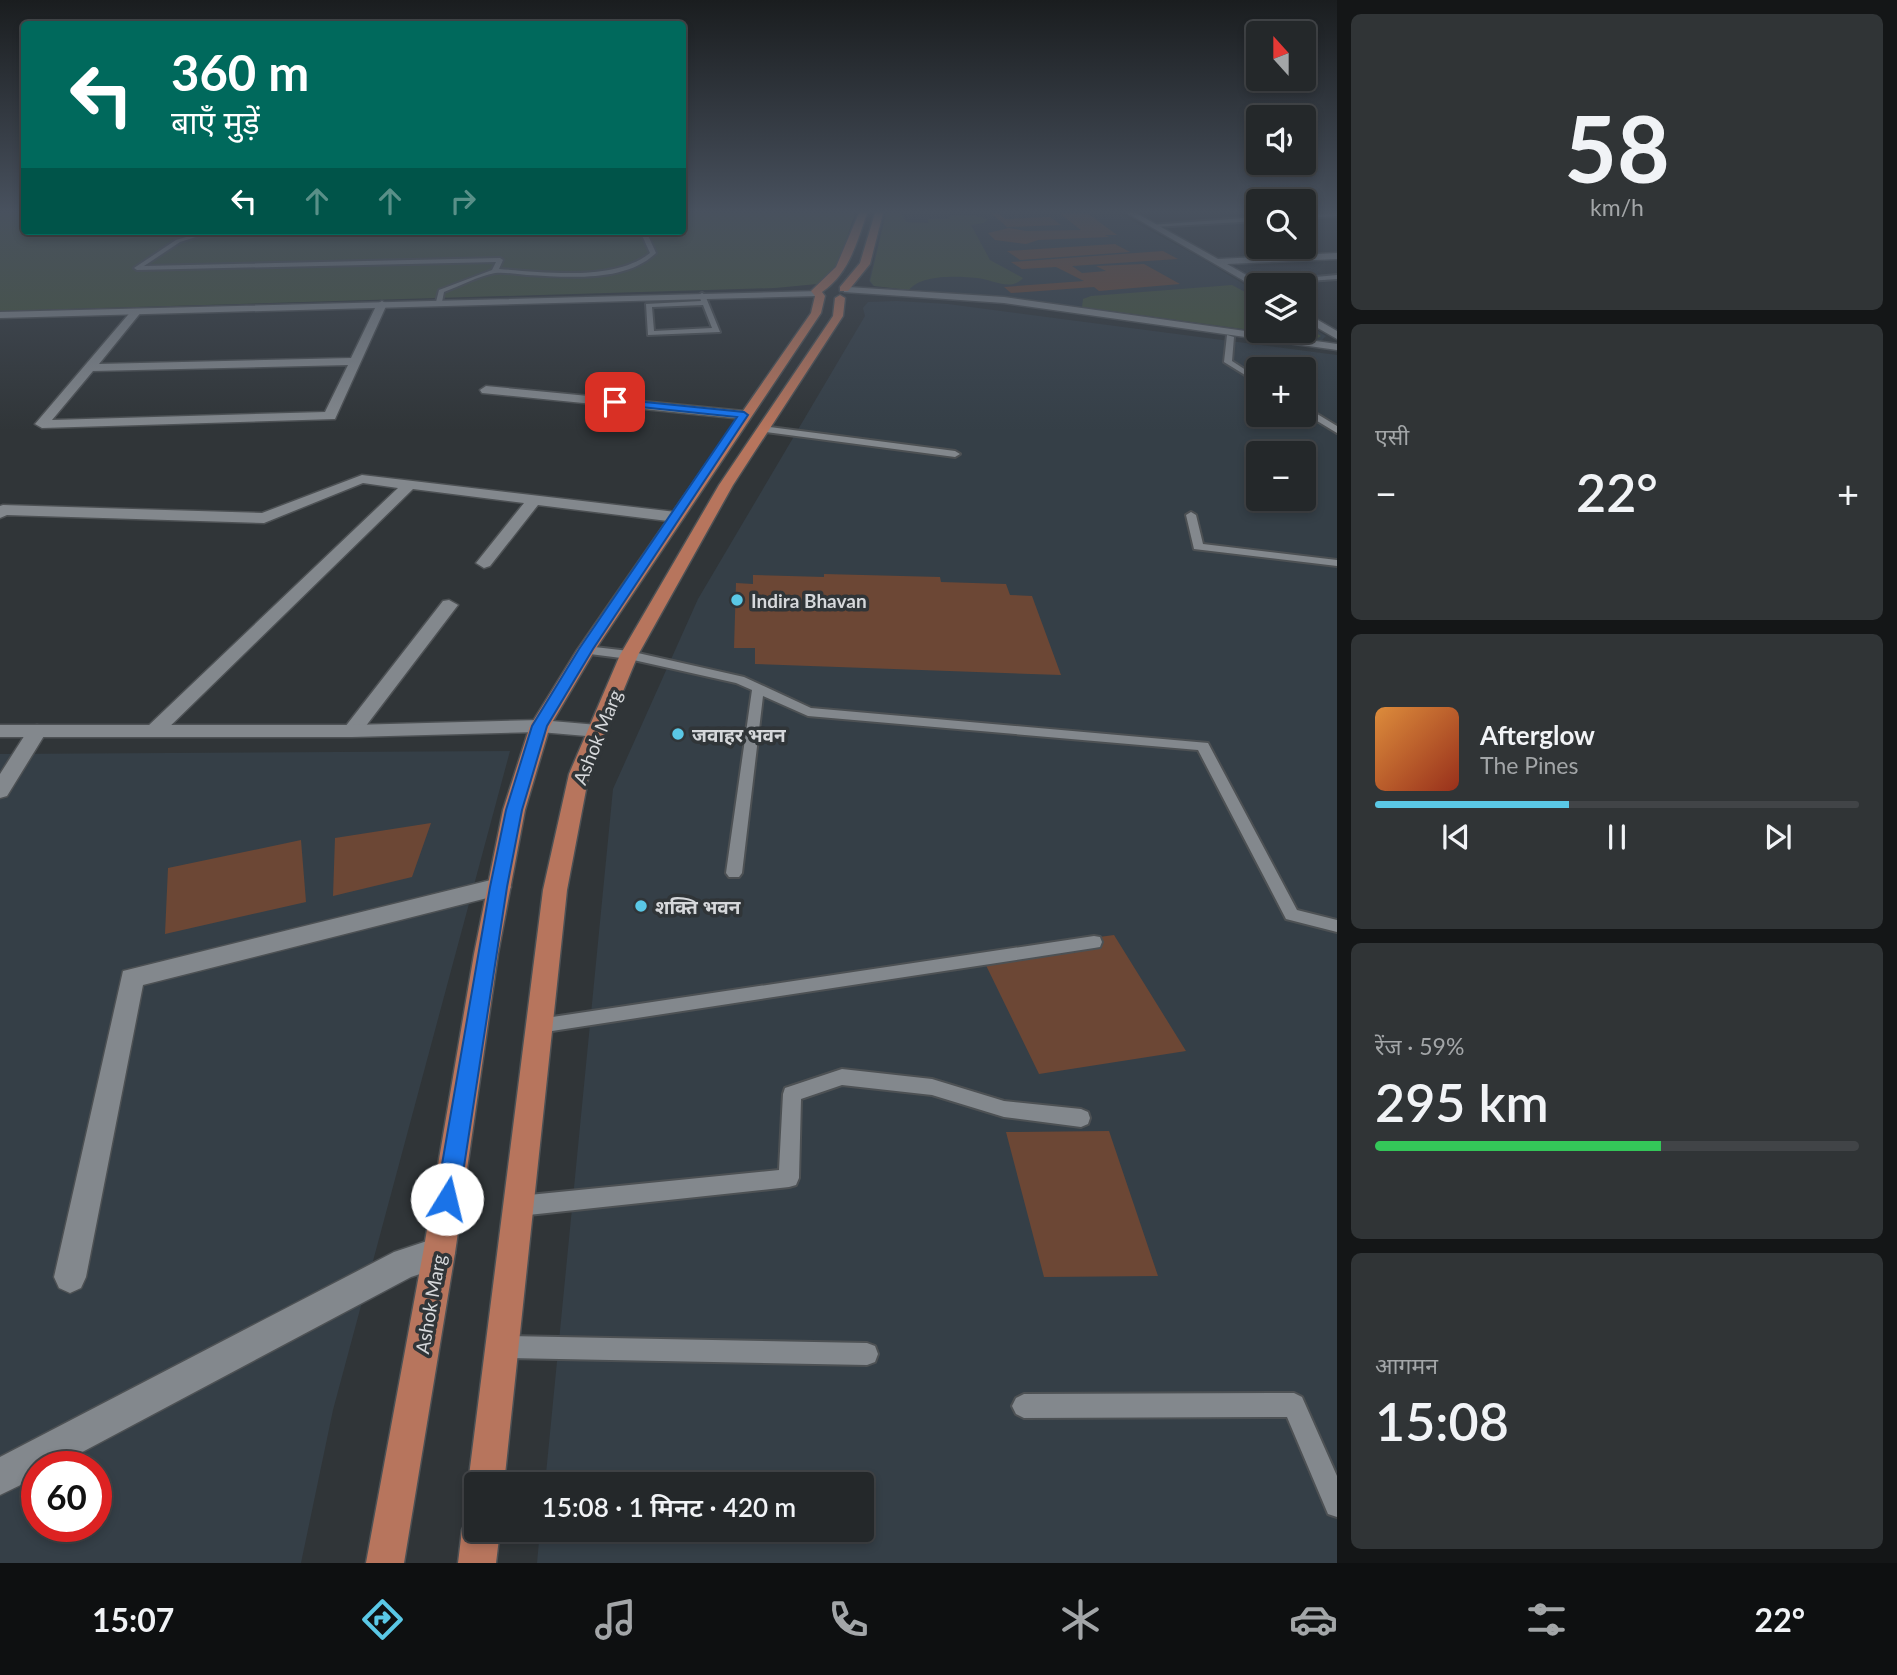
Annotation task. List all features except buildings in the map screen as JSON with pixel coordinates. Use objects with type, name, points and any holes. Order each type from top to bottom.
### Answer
[{"type":"main road","name":"Ashok Marg","points":[[834,293],[836,286]]},
{"type":"main road","name":"Ashok Marg","points":[[487,1472],[555,890],[579,774],[628,655],[753,422],[816,313],[842,286]]},
{"type":"main road","name":"Ashok Marg","points":[[385,1563],[499,887],[514,810],[540,726],[586,649],[676,517],[753,422]]},
{"type":"main road","points":[[477,1563],[480,1542]]},
{"type":"street","points":[[834,293],[1003,305],[1337,352]]},
{"type":"street","points":[[0,315],[439,302],[703,299],[834,293],[1004,300],[1337,347]]},
{"type":"street","points":[[137,311],[42,424],[330,416],[382,304]]},
{"type":"street","points":[[1316,323],[1337,336]]},
{"type":"street","points":[[89,368],[356,361]]},
{"type":"street","points":[[486,390],[753,422]]},
{"type":"street","points":[[0,513],[3,510],[264,518],[362,479],[676,517]]},
{"type":"street","points":[[155,731],[410,484]]},
{"type":"street","points":[[484,563],[535,499]]},
{"type":"street","points":[[352,731],[449,605]]},
{"type":"street","points":[[0,730],[352,731],[540,726],[598,731]]},
{"type":"street","points":[[0,791],[37,731]]},
{"type":"street","points":[[70,1277],[132,978],[499,887]]},
{"type":"street","points":[[0,1477],[405,1263],[439,1253]]},
{"type":"lane","points":[[439,302],[441,291],[455,286]]},
{"type":"lane","points":[[703,299],[717,330],[651,333],[648,305],[703,299]]},
{"type":"lane","points":[[1230,337],[1228,362],[1246,373]]},
{"type":"lane","points":[[1316,417],[1337,430]]},
{"type":"lane","points":[[753,422],[955,454]]},
{"type":"lane","points":[[1191,515],[1198,547],[1337,564]]},
{"type":"lane","points":[[586,649],[628,655],[740,680],[808,712],[1203,746],[1292,915],[1337,926]]},
{"type":"lane","points":[[734,873],[758,688]]},
{"type":"lane","points":[[540,1026],[1094,942]]},
{"type":"lane","points":[[519,1206],[789,1178],[792,1094],[842,1077],[932,1087],[1004,1109],[1081,1118]]},
{"type":"lane","points":[[502,1347],[867,1354]]},
{"type":"lane","points":[[1024,1406],[1294,1405],[1337,1504]]},
{"type":"shaded area","points":[[873,286],[1246,286],[1246,331],[1007,298]]},
{"type":"shaded area","points":[[868,302],[948,304],[1337,355],[1337,1563],[537,1563],[539,1542],[874,1542],[874,1472],[546,1472],[613,789],[698,599],[865,316],[863,308]]},
{"type":"shaded area","points":[[1316,330],[1326,336],[1321,341],[1316,340]]},
{"type":"shaded area","points":[[510,751],[333,1410],[301,1563],[0,1563],[0,754]]},
{"type":"green space","points":[[0,286],[797,286],[775,288],[0,311]]},
{"type":"green space","points":[[874,286],[914,286],[909,290]]},
{"type":"green space","points":[[1234,286],[1246,293],[1246,329],[1082,307],[1083,299],[1091,296]]},
{"type":"place","name":"Indira Bhavan","points":[[737,600]]},
{"type":"place","name":"जवाहर भवन","points":[[678,734]]},
{"type":"place","name":"शक्ति भवन","points":[[641,906]]},
{"type":"route","points":[[447,1199],[486,954],[514,810],[540,726],[586,649],[646,564],[744,415],[615,402]]}]
